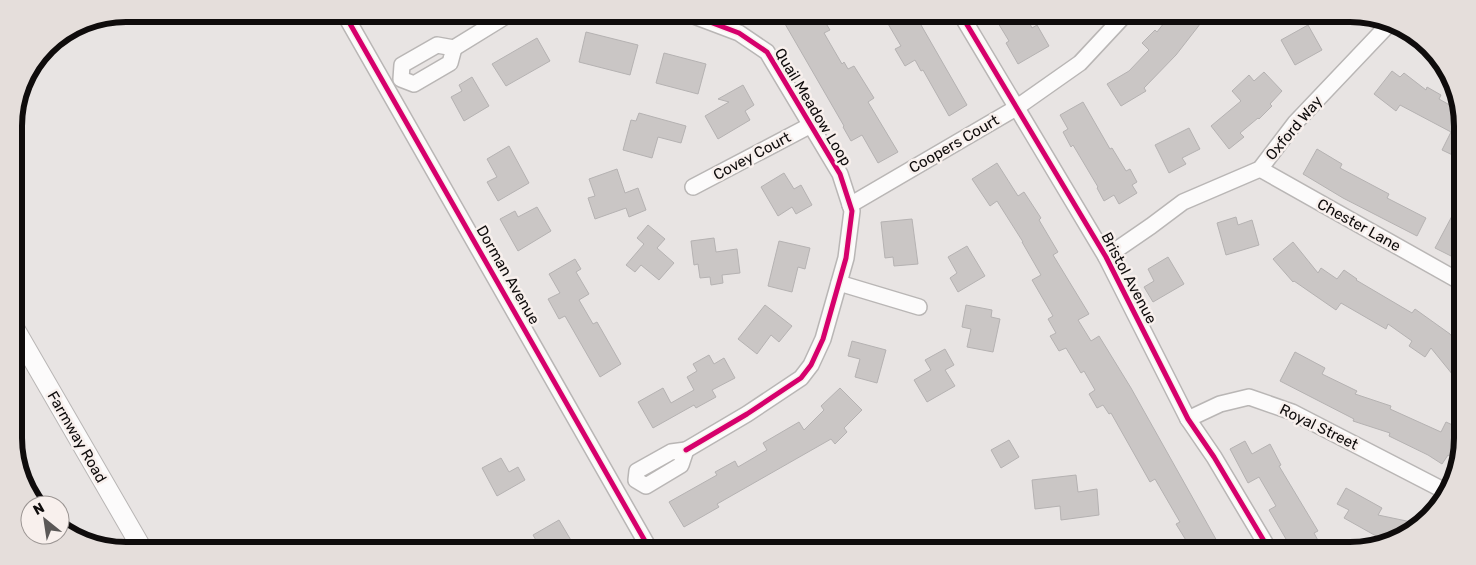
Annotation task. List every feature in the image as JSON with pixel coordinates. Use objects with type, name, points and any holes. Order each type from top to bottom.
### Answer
[{"type":"main road","name":"Farmway Road","points":[[22,341],[138,542]]},
{"type":"street","name":"Bristol Avenue","points":[[966,22],[1106,257],[1188,419],[1214,457],[1265,542]]},
{"type":"street","name":"Coopers Court","points":[[850,205],[1016,108],[1080,63],[1117,22]]},
{"type":"street","name":"Dorman Avenue","points":[[350,23],[646,542]]},
{"type":"street","points":[[401,79],[402,65],[437,45],[454,48],[495,23]]},
{"type":"street","name":"Quail Meadow Loop","points":[[616,490],[636,480],[646,486],[681,465],[686,450],[747,414],[800,378],[811,365],[823,339],[846,258],[852,211],[840,174],[767,52],[739,33],[711,23]]},
{"type":"street","name":"Oxford Way","points":[[1106,257],[1183,202],[1260,169],[1295,123],[1385,29]]},
{"type":"street","points":[[401,79],[414,84],[450,64],[454,48]]},
{"type":"street","points":[[388,88],[401,79]]},
{"type":"street","name":"Covey Court","points":[[693,187],[811,125]]},
{"type":"street","name":"Chester Lane","points":[[1260,169],[1454,278]]},
{"type":"street","points":[[839,283],[919,307]]},
{"type":"street","name":"Royal Street","points":[[1188,419],[1220,404],[1249,397],[1292,412],[1441,489]]},
{"type":"building","points":[[784,22],[825,22],[830,30],[824,33],[842,64],[844,62],[848,69],[854,66],[874,98],[868,102],[898,152],[878,163],[862,135],[851,141]]},
{"type":"building","points":[[887,22],[920,22],[967,105],[949,116],[923,70],[921,71],[915,60],[905,66],[895,49],[901,46]]},
{"type":"building","points":[[998,22],[1029,22],[1032,28],[1037,25],[1049,46],[1018,64],[1006,43],[1009,41]]},
{"type":"building","points":[[1165,22],[1202,22],[1176,55],[1144,88],[1146,91],[1121,106],[1107,84],[1129,71],[1149,50],[1142,43],[1155,30],[1157,32]]},
{"type":"building","points":[[1308,25],[1322,50],[1295,65],[1281,40]]},
{"type":"building","points":[[586,32],[638,45],[630,75],[579,62]]},
{"type":"building","points":[[537,38],[550,61],[506,86],[492,64]]},
{"type":"building","points":[[664,53],[706,64],[698,94],[656,83]]},
{"type":"building","points":[[1392,71],[1400,77],[1404,73],[1426,90],[1427,87],[1441,95],[1439,99],[1451,106],[1453,112],[1451,116],[1453,117],[1454,126],[1454,156],[1442,150],[1451,132],[1400,105],[1396,111],[1374,94]]},
{"type":"building","points":[[1264,72],[1282,91],[1270,104],[1272,106],[1259,119],[1240,133],[1244,137],[1229,149],[1211,126],[1241,101],[1232,91],[1249,75],[1254,81]]},
{"type":"building","points":[[472,77],[489,106],[464,121],[451,97],[462,91],[459,85]]},
{"type":"building","points":[[743,85],[754,105],[745,111],[750,120],[718,139],[705,116],[729,102],[718,99]]},
{"type":"building","points":[[1083,102],[1110,149],[1112,148],[1126,171],[1130,169],[1137,182],[1132,185],[1137,193],[1119,204],[1114,195],[1104,201],[1098,187],[1063,132],[1068,129],[1060,115]]},
{"type":"building","points":[[639,113],[686,126],[681,143],[658,137],[652,158],[623,150],[631,120],[636,121]]},
{"type":"building","points":[[1189,128],[1200,149],[1182,158],[1186,164],[1169,173],[1155,145]]},
{"type":"building","points":[[509,146],[529,183],[498,201],[487,182],[497,177],[487,159]]},
{"type":"building","points":[[1317,149],[1342,164],[1340,168],[1389,194],[1387,198],[1426,218],[1417,236],[1343,198],[1303,174]]},
{"type":"building","points":[[997,163],[1018,196],[1024,192],[1041,218],[1039,220],[1058,252],[1053,255],[1089,314],[1078,320],[1091,341],[1099,336],[1131,388],[1218,542],[1187,542],[1176,524],[1180,522],[1155,479],[1150,482],[1111,413],[1109,414],[1103,405],[1097,408],[1089,394],[1095,390],[1084,371],[1081,373],[1066,348],[1059,351],[1050,336],[1056,333],[1048,319],[1053,316],[1032,280],[1041,275],[997,201],[990,206],[972,179]]},
{"type":"building","points":[[617,169],[625,193],[638,188],[646,210],[629,217],[626,208],[595,219],[588,198],[595,196],[589,179]]},
{"type":"building","points":[[784,173],[794,189],[801,185],[812,205],[796,214],[792,207],[778,216],[761,187]]},
{"type":"building","points":[[537,207],[551,231],[518,251],[500,219],[515,211],[518,217]]},
{"type":"building","points":[[1454,212],[1454,258],[1435,248]]},
{"type":"building","points":[[1236,217],[1238,225],[1252,220],[1259,245],[1226,255],[1217,223]]},
{"type":"building","points":[[912,219],[918,264],[894,266],[893,257],[885,258],[881,222]]},
{"type":"building","points":[[648,225],[665,239],[657,248],[674,263],[659,280],[641,265],[635,272],[626,265],[644,244],[637,238]]},
{"type":"building","points":[[714,238],[716,252],[737,249],[740,273],[722,275],[723,283],[711,285],[710,277],[700,278],[698,264],[694,265],[691,241]]},
{"type":"building","points":[[779,241],[810,248],[805,269],[798,267],[792,292],[768,286]]},
{"type":"building","points":[[1293,242],[1318,273],[1321,268],[1337,279],[1344,270],[1356,280],[1412,313],[1415,309],[1450,334],[1454,339],[1454,376],[1431,348],[1425,357],[1409,346],[1412,341],[1388,324],[1386,329],[1341,303],[1336,310],[1293,282],[1273,259]]},
{"type":"building","points":[[967,246],[985,276],[958,292],[950,278],[957,273],[948,257]]},
{"type":"building","points":[[1168,257],[1184,284],[1153,302],[1144,287],[1154,281],[1148,269]]},
{"type":"building","points":[[575,259],[581,269],[576,272],[589,294],[579,300],[593,324],[597,322],[621,364],[600,377],[565,316],[559,319],[548,299],[560,293],[549,274]]},
{"type":"building","points":[[765,305],[792,326],[779,342],[771,335],[757,354],[738,339]]},
{"type":"building","points":[[966,305],[992,310],[991,317],[1000,319],[993,352],[967,347],[971,329],[962,327]]},
{"type":"building","points":[[852,341],[886,350],[877,383],[855,377],[860,359],[848,356]]},
{"type":"building","points":[[945,349],[954,365],[945,370],[955,386],[927,402],[914,380],[931,370],[925,360]]},
{"type":"building","points":[[1295,352],[1325,368],[1322,374],[1357,391],[1355,394],[1391,406],[1390,409],[1441,432],[1446,422],[1454,426],[1452,458],[1448,455],[1442,464],[1389,436],[1390,433],[1353,421],[1354,419],[1280,381]]},
{"type":"building","points":[[709,355],[714,364],[724,358],[735,378],[712,390],[716,397],[696,408],[694,405],[653,428],[638,402],[663,388],[671,403],[694,390],[687,377],[697,371],[693,364]]},
{"type":"building","points":[[840,388],[862,410],[844,428],[847,432],[835,444],[831,439],[717,504],[719,507],[684,527],[669,502],[717,475],[715,472],[735,461],[738,467],[767,450],[763,443],[799,422],[804,430],[824,410],[821,406]]},
{"type":"building","points":[[1009,440],[1019,457],[1001,468],[991,450]]},
{"type":"building","points":[[1245,441],[1252,454],[1270,444],[1281,465],[1279,466],[1318,531],[1314,533],[1319,542],[1288,542],[1269,510],[1276,506],[1259,477],[1248,483],[1230,449]]},
{"type":"building","points":[[501,458],[509,472],[518,467],[525,480],[497,496],[482,468]]},
{"type":"building","points":[[1076,475],[1078,492],[1097,489],[1099,515],[1061,520],[1060,506],[1035,509],[1032,480]]},
{"type":"building","points":[[1346,488],[1382,508],[1378,515],[1411,522],[1389,535],[1380,538],[1344,518],[1349,510],[1337,504]]},
{"type":"building","points":[[559,520],[572,542],[537,542],[533,535]]},
{"type":"cycle path","points":[[966,22],[1106,257],[1188,419],[1214,457],[1265,542]]},
{"type":"cycle path","points":[[349,23],[646,542]]},
{"type":"cycle path","points":[[686,450],[747,414],[801,378],[811,365],[823,339],[846,258],[852,211],[840,174],[767,52],[739,33],[711,23]]}]
